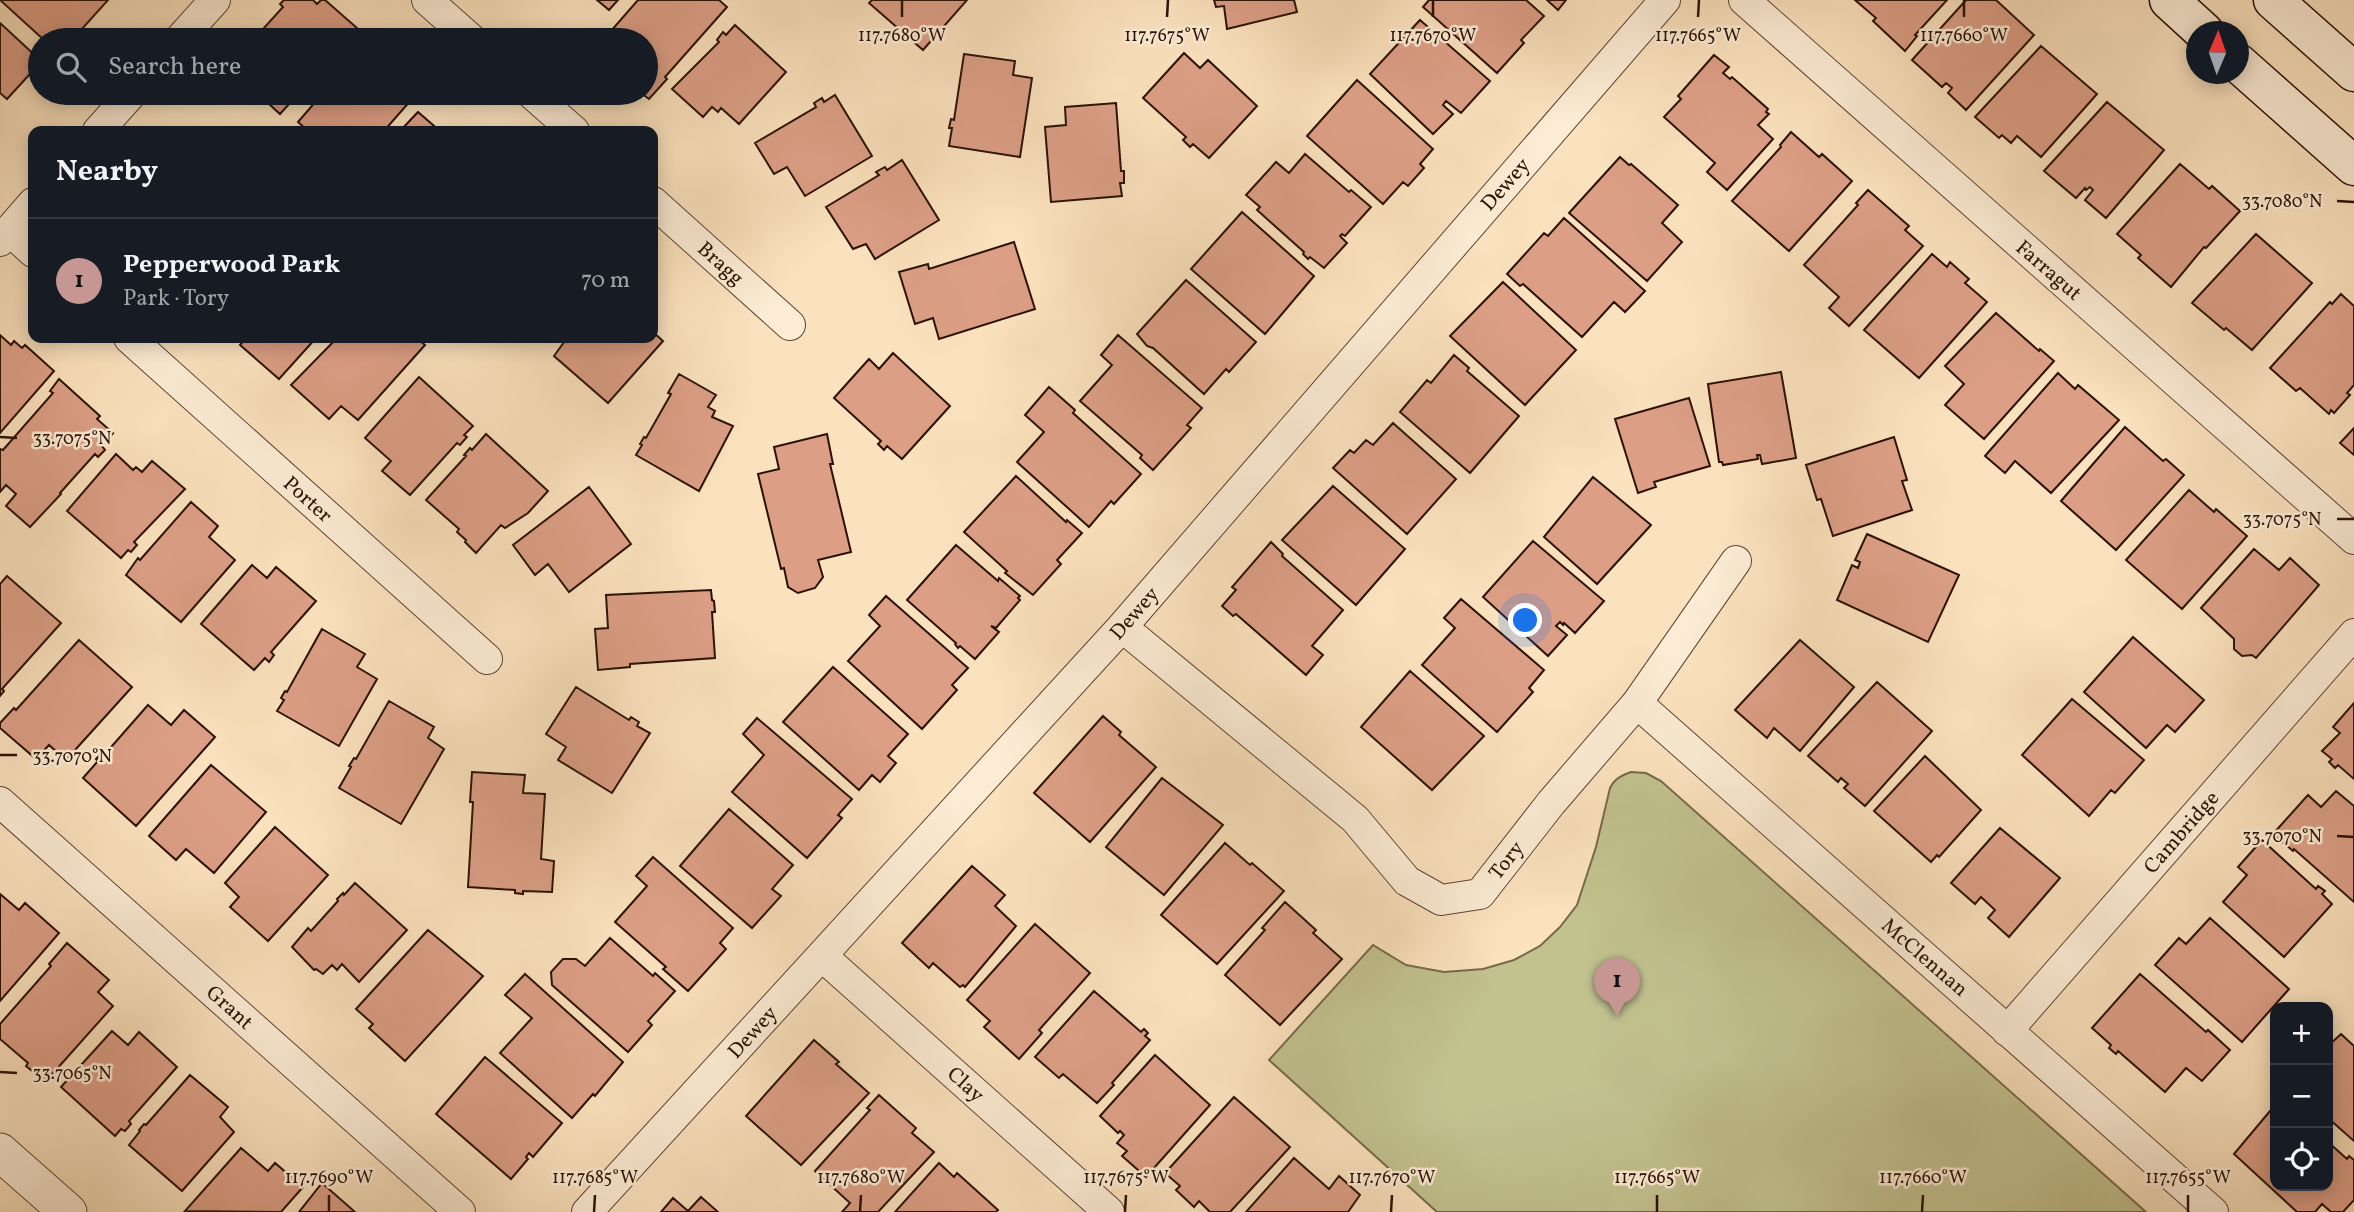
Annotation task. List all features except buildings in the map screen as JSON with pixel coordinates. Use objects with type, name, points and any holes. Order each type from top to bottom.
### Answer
[{"type":"main road","points":[[2169,0],[2192,21]]},
{"type":"main road","points":[[2273,0],[2354,72]]},
{"type":"main road","points":[[2249,73],[2354,166]]},
{"type":"street","points":[[190,28],[215,0]]},
{"type":"street","points":[[427,0],[458,28]]},
{"type":"street","name":"Dewey","points":[[587,1212],[1122,627],[1665,0]]},
{"type":"street","name":"Farragut","points":[[1744,0],[2354,539]]},
{"type":"street","points":[[102,126],[121,105]]},
{"type":"street","points":[[545,105],[568,126]]},
{"type":"street","name":"Bragg","points":[[658,206],[790,325]]},
{"type":"street","points":[[28,210],[5,235],[28,249]]},
{"type":"street","name":"Porter","points":[[135,343],[487,659]]},
{"type":"street","name":"Tory","points":[[1122,627],[1355,819],[1407,881],[1441,900],[1480,894],[1551,803],[1637,703],[1736,561]]},
{"type":"street","name":"Cambridge","points":[[2007,1031],[2354,634]]},
{"type":"street","name":"McClennan","points":[[1637,703],[2213,1212]]},
{"type":"street","name":"Grant","points":[[0,802],[460,1212]]},
{"type":"street","name":"Clay","points":[[822,956],[1110,1212]]},
{"type":"street","points":[[0,1152],[68,1212]]},
{"type":"green space","points":[[1631,772],[1646,773],[1661,781],[2146,1212],[1437,1212],[1269,1060],[1373,945],[1406,965],[1444,972],[1483,969],[1514,960],[1540,946],[1560,927],[1577,905],[1596,847],[1610,788],[1619,778]]},
{"type":"place","name":"Pepperwood Park","points":[[1617,1016]]}]
